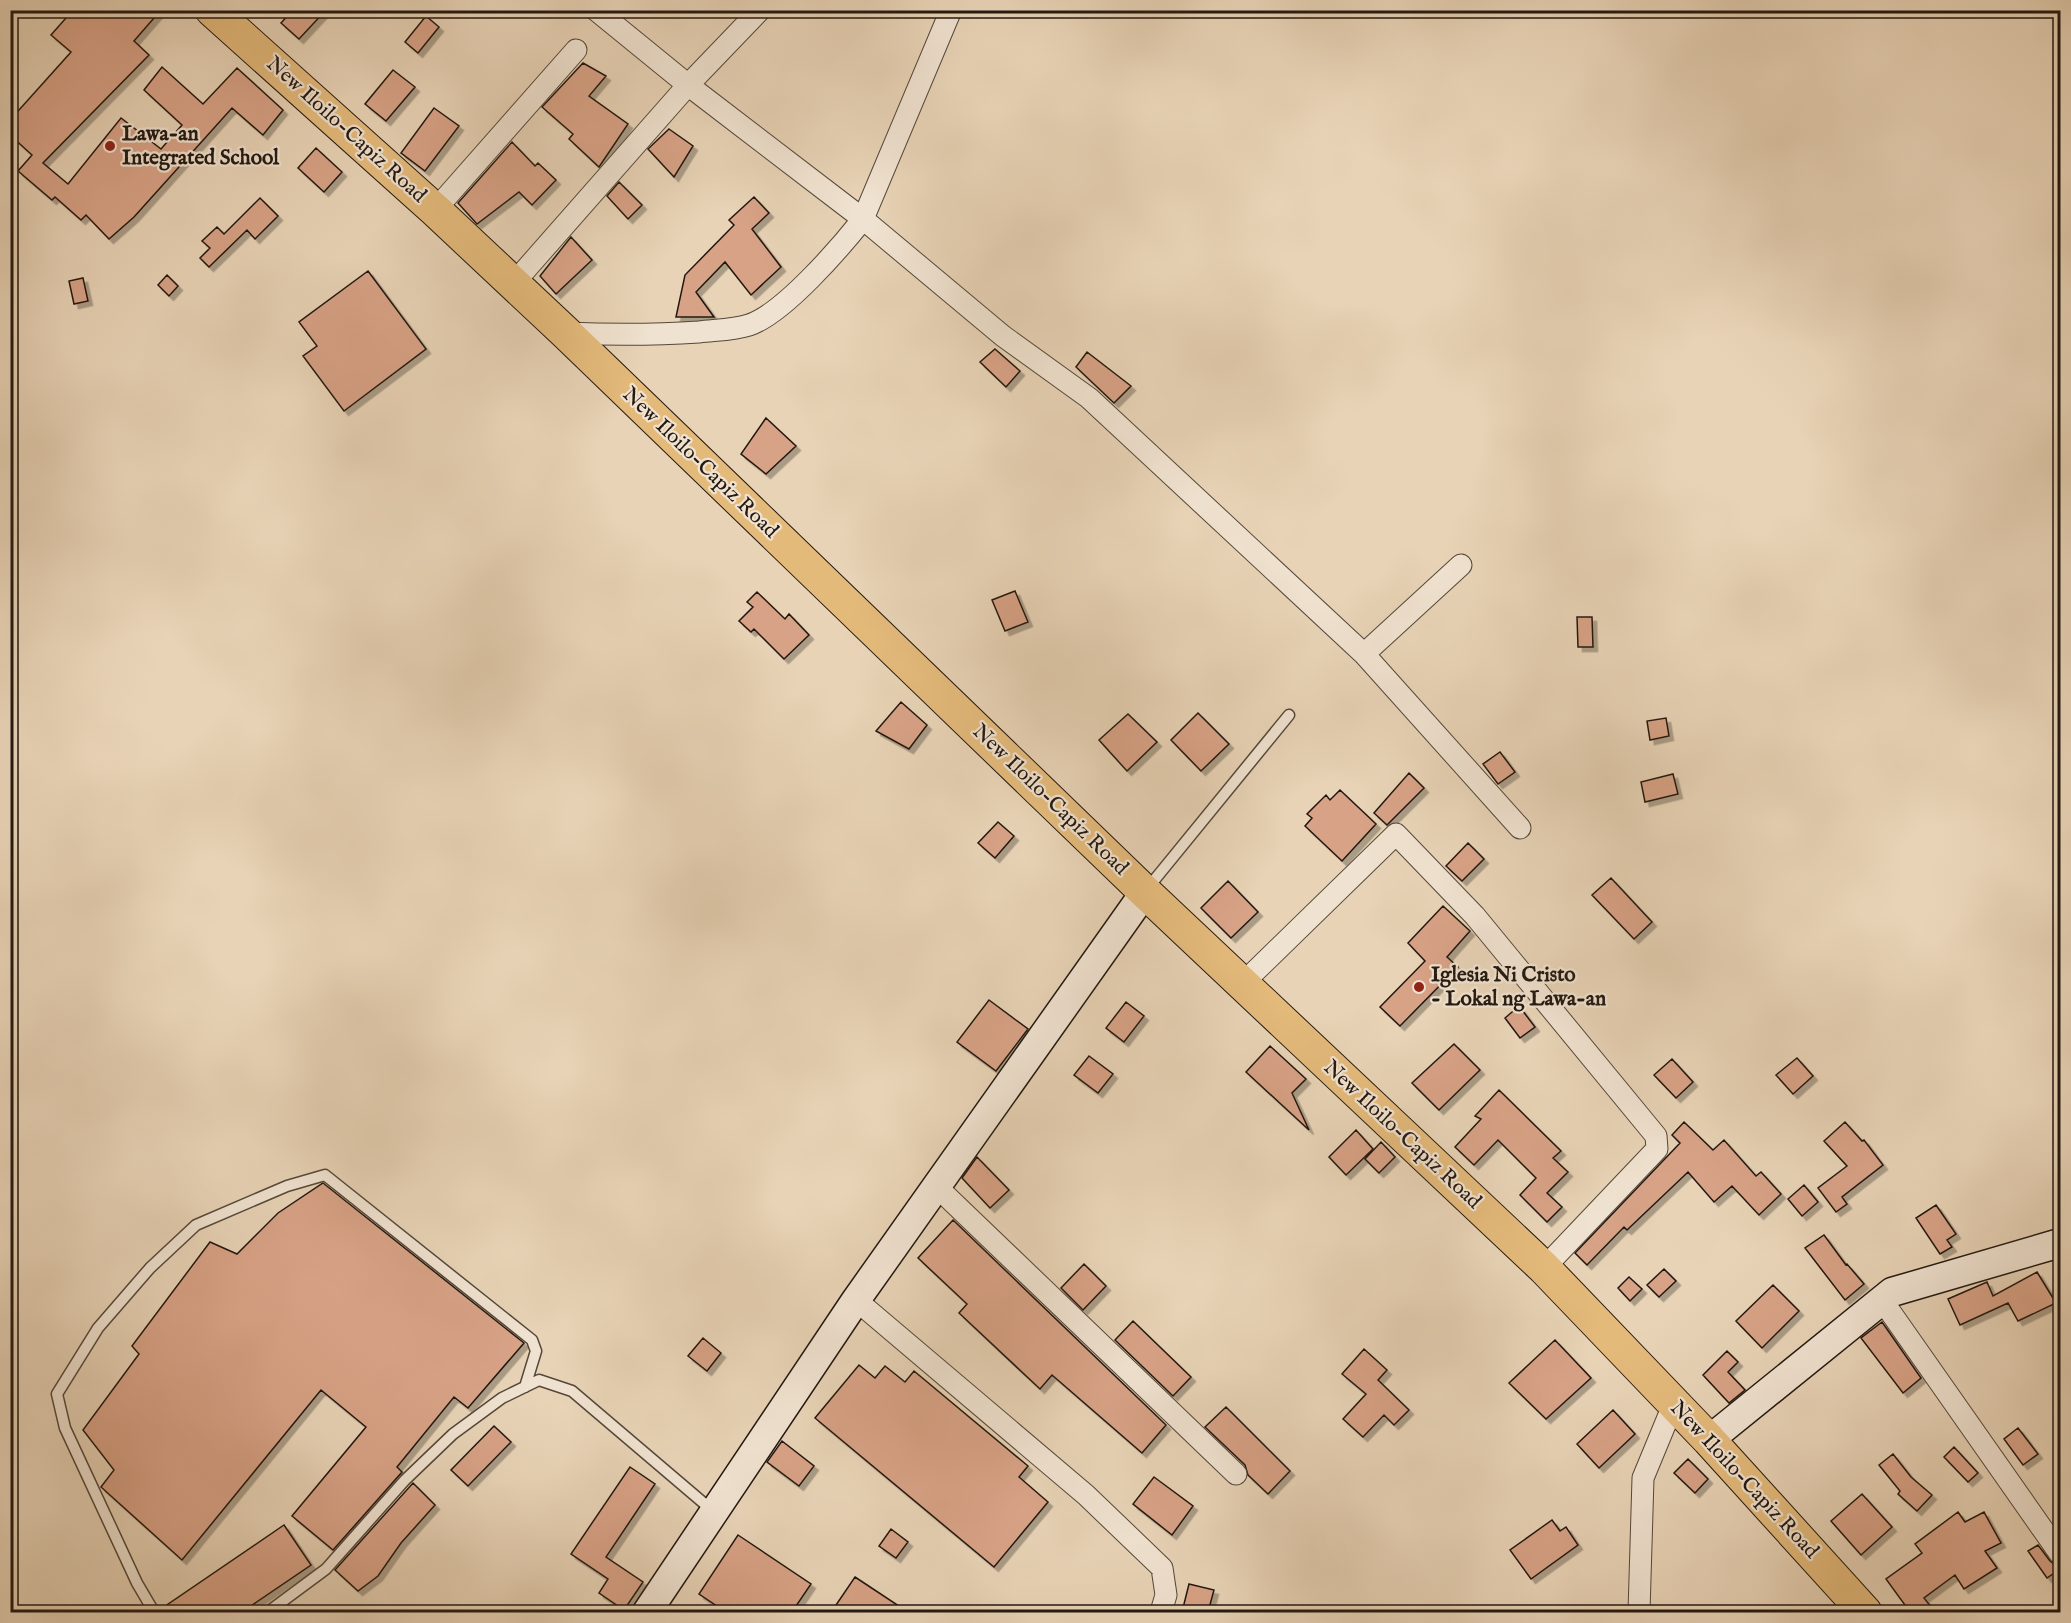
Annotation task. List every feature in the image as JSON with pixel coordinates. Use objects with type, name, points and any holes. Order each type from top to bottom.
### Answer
[{"type":"highway","name":"New Iloilo-Capiz Road","points":[[212,10],[435,210],[512,285],[566,333],[1145,892],[1544,1268],[1710,1440],[1864,1612]]},
{"type":"main road","points":[[647,1612],[856,1300],[1145,892]]},
{"type":"main road","points":[[1710,1440],[1892,1292],[2061,1243]]},
{"type":"street","points":[[596,10],[688,86],[862,219],[1004,336],[1089,398],[1364,654],[1520,828]]},
{"type":"street","points":[[512,285],[688,86],[760,10]]},
{"type":"street","points":[[566,333],[642,336],[750,325],[778,308],[843,244],[862,219],[951,10]]},
{"type":"street","points":[[435,210],[576,50]]},
{"type":"street","points":[[1364,654],[1461,565]]},
{"type":"street","points":[[1242,984],[1396,834],[1475,916],[1656,1136],[1657,1149],[1544,1268]]},
{"type":"street","points":[[936,1186],[1236,1474]]},
{"type":"street","points":[[856,1300],[1086,1495],[1162,1568],[1166,1583],[1161,1612]]},
{"type":"street","points":[[1882,1300],[2061,1554]]},
{"type":"street","points":[[1640,1612],[1643,1478],[1674,1403]]},
{"type":"lane","points":[[1145,892],[1289,715]]},
{"type":"lane","points":[[154,1612],[137,1583],[65,1428],[57,1394],[98,1329],[150,1268],[196,1225],[287,1186],[325,1175],[532,1340],[536,1351],[525,1387]]},
{"type":"lane","points":[[268,1612],[326,1569],[405,1480],[453,1434],[502,1398],[539,1380],[572,1391],[715,1513]]},
{"type":"building","points":[[73,10],[161,10],[134,41],[149,55],[43,163],[68,184],[121,118],[161,149],[182,125],[144,90],[162,67],[203,104],[237,68],[283,110],[263,135],[232,108],[134,217],[109,239],[86,215],[81,220],[55,197],[52,200],[18,171],[32,155],[10,135],[10,120],[71,52],[51,35]]},
{"type":"building","points":[[293,10],[326,10],[299,39],[281,23]]},
{"type":"building","points":[[426,16],[439,27],[418,53],[405,42]]},
{"type":"building","points":[[583,63],[606,76],[589,96],[628,124],[599,167],[569,139],[573,134],[542,107]]},
{"type":"building","points":[[393,70],[415,87],[386,121],[365,104]]},
{"type":"building","points":[[434,108],[459,126],[425,171],[401,153]]},
{"type":"building","points":[[669,129],[693,146],[674,177],[648,149]]},
{"type":"building","points":[[512,142],[535,166],[538,163],[556,180],[532,205],[519,192],[477,224],[458,203]]},
{"type":"building","points":[[316,148],[342,172],[324,192],[298,168]]},
{"type":"building","points":[[619,182],[642,205],[628,219],[607,196]]},
{"type":"building","points":[[754,197],[769,213],[752,229],[781,267],[751,295],[725,262],[696,292],[714,317],[676,317],[685,275],[734,225],[729,220]]},
{"type":"building","points":[[260,198],[278,216],[255,239],[247,230],[209,267],[200,258],[210,248],[202,241],[217,227],[224,234]]},
{"type":"building","points":[[571,237],[592,260],[556,294],[540,276]]},
{"type":"building","points":[[368,271],[426,349],[344,411],[303,356],[317,346],[299,322]]},
{"type":"building","points":[[167,275],[178,286],[169,296],[158,285]]},
{"type":"building","points":[[83,278],[88,301],[74,304],[69,281]]},
{"type":"building","points":[[995,349],[1020,371],[1006,387],[980,362]]},
{"type":"building","points":[[1087,352],[1131,386],[1114,403],[1076,367]]},
{"type":"building","points":[[766,418],[796,446],[766,474],[741,454]]},
{"type":"building","points":[[1015,591],[1028,622],[1005,631],[992,600]]},
{"type":"building","points":[[757,592],[785,619],[789,614],[809,635],[784,659],[754,629],[751,632],[739,621],[753,607],[747,602]]},
{"type":"building","points":[[1577,617],[1592,617],[1593,647],[1578,647]]},
{"type":"building","points":[[901,702],[927,725],[909,749],[876,731]]},
{"type":"building","points":[[1198,713],[1229,744],[1201,771],[1171,740]]},
{"type":"building","points":[[1128,714],[1157,742],[1127,771],[1099,740]]},
{"type":"building","points":[[1666,718],[1669,736],[1650,740],[1647,721]]},
{"type":"building","points":[[1500,752],[1515,772],[1498,784],[1483,764]]},
{"type":"building","points":[[1409,773],[1424,788],[1387,825],[1374,813]]},
{"type":"building","points":[[1673,774],[1678,794],[1645,802],[1641,782]]},
{"type":"building","points":[[1340,790],[1376,824],[1342,861],[1305,826],[1312,818],[1307,814],[1326,795],[1330,800]]},
{"type":"building","points":[[998,822],[1014,836],[995,858],[978,843]]},
{"type":"building","points":[[1468,843],[1484,859],[1462,881],[1446,866]]},
{"type":"building","points":[[1611,878],[1652,922],[1634,939],[1592,895]]},
{"type":"building","points":[[1228,881],[1258,912],[1231,938],[1201,908]]},
{"type":"building","points":[[1443,906],[1470,931],[1447,957],[1458,967],[1400,1026],[1380,1007],[1425,961],[1408,943]]},
{"type":"building","points":[[989,1000],[1028,1029],[996,1071],[957,1042]]},
{"type":"building","points":[[1126,1002],[1144,1016],[1124,1042],[1106,1028]]},
{"type":"building","points":[[1519,1006],[1535,1027],[1520,1038],[1505,1018]]},
{"type":"building","points":[[1454,1044],[1480,1070],[1439,1110],[1412,1083]]},
{"type":"building","points":[[1270,1046],[1306,1079],[1292,1093],[1309,1130],[1246,1072]]},
{"type":"building","points":[[1089,1056],[1113,1074],[1098,1093],[1074,1075]]},
{"type":"building","points":[[1797,1058],[1813,1076],[1793,1094],[1776,1075]]},
{"type":"building","points":[[1672,1059],[1693,1082],[1676,1098],[1654,1075]]},
{"type":"building","points":[[1499,1090],[1561,1151],[1553,1158],[1568,1172],[1547,1193],[1562,1207],[1547,1222],[1520,1195],[1536,1178],[1498,1140],[1474,1165],[1455,1147],[1481,1119],[1475,1116]]},
{"type":"building","points":[[1684,1122],[1713,1150],[1724,1140],[1756,1176],[1761,1172],[1781,1194],[1759,1215],[1732,1186],[1714,1202],[1688,1172],[1627,1230],[1624,1227],[1587,1265],[1575,1253],[1680,1143],[1672,1135]]},
{"type":"building","points":[[1845,1122],[1862,1141],[1864,1140],[1883,1165],[1842,1197],[1847,1204],[1836,1212],[1818,1188],[1847,1166],[1824,1141]]},
{"type":"building","points":[[1356,1130],[1373,1149],[1346,1175],[1329,1157]]},
{"type":"building","points":[[1381,1142],[1395,1157],[1379,1173],[1365,1159]]},
{"type":"building","points":[[977,1157],[1009,1190],[990,1208],[962,1178]]},
{"type":"building","points":[[323,1183],[524,1343],[468,1408],[454,1397],[397,1467],[402,1472],[333,1550],[292,1516],[366,1427],[321,1390],[182,1560],[101,1487],[114,1470],[83,1430],[139,1354],[132,1346],[210,1242],[237,1254],[278,1213]]},
{"type":"building","points":[[1804,1185],[1818,1202],[1802,1216],[1788,1199]]},
{"type":"building","points":[[1936,1205],[1956,1234],[1947,1240],[1952,1247],[1940,1254],[1916,1218]]},
{"type":"building","points":[[953,1220],[1166,1425],[1142,1453],[1052,1375],[1040,1389],[959,1313],[967,1304],[918,1258]]},
{"type":"building","points":[[1824,1235],[1846,1265],[1864,1284],[1845,1300],[1805,1248]]},
{"type":"building","points":[[1084,1264],[1106,1286],[1083,1310],[1061,1288]]},
{"type":"building","points":[[1664,1269],[1676,1281],[1659,1297],[1647,1285]]},
{"type":"building","points":[[2037,1272],[2056,1303],[2018,1321],[2008,1303],[1960,1325],[1948,1299],[1987,1282],[1993,1296]]},
{"type":"building","points":[[1629,1277],[1642,1289],[1630,1301],[1618,1288]]},
{"type":"building","points":[[1773,1285],[1799,1311],[1762,1348],[1736,1321]]},
{"type":"building","points":[[1133,1321],[1191,1377],[1173,1396],[1115,1340]]},
{"type":"building","points":[[1882,1322],[1921,1378],[1903,1393],[1861,1338]]},
{"type":"building","points":[[703,1338],[721,1353],[707,1371],[688,1356]]},
{"type":"building","points":[[1555,1340],[1591,1378],[1546,1419],[1509,1383]]},
{"type":"building","points":[[1364,1349],[1387,1370],[1378,1380],[1409,1410],[1394,1425],[1384,1415],[1363,1437],[1343,1419],[1366,1394],[1342,1374]]},
{"type":"building","points":[[1727,1351],[1738,1362],[1728,1372],[1745,1390],[1729,1403],[1703,1375]]},
{"type":"building","points":[[859,1365],[875,1378],[885,1366],[905,1382],[914,1371],[1028,1466],[1019,1477],[1048,1502],[994,1567],[815,1418]]},
{"type":"building","points":[[1226,1407],[1290,1471],[1268,1494],[1248,1475],[1245,1465],[1205,1427]]},
{"type":"building","points":[[1613,1410],[1635,1434],[1599,1468],[1577,1444]]},
{"type":"building","points":[[494,1426],[511,1442],[468,1486],[451,1470]]},
{"type":"building","points":[[2018,1428],[2038,1454],[2023,1465],[2004,1439]]},
{"type":"building","points":[[782,1441],[814,1466],[799,1486],[767,1462]]},
{"type":"building","points":[[1954,1447],[1978,1473],[1968,1482],[1944,1457]]},
{"type":"building","points":[[1893,1454],[1911,1477],[1932,1495],[1917,1511],[1898,1494],[1900,1491],[1879,1465]]},
{"type":"building","points":[[1688,1459],[1708,1479],[1695,1493],[1674,1473]]},
{"type":"building","points":[[630,1467],[655,1484],[606,1557],[643,1582],[624,1610],[599,1593],[608,1579],[571,1554]]},
{"type":"building","points":[[1154,1477],[1193,1506],[1172,1535],[1133,1504]]},
{"type":"building","points":[[413,1483],[435,1505],[401,1543],[378,1576],[358,1591],[335,1570]]},
{"type":"building","points":[[1862,1494],[1892,1527],[1861,1555],[1831,1521]]},
{"type":"building","points":[[1958,1512],[1965,1522],[1984,1512],[2001,1543],[1985,1551],[1997,1568],[1964,1589],[1955,1575],[1924,1598],[1935,1612],[1910,1612],[1886,1579],[1922,1553],[1915,1544]]},
{"type":"building","points":[[1552,1520],[1560,1531],[1566,1527],[1578,1545],[1531,1579],[1510,1550]]},
{"type":"building","points":[[284,1525],[311,1565],[242,1612],[161,1612],[161,1609]]},
{"type":"building","points":[[891,1529],[908,1542],[896,1558],[879,1546]]},
{"type":"building","points":[[738,1535],[811,1584],[792,1612],[765,1612],[755,1606],[751,1612],[726,1612],[699,1594]]},
{"type":"building","points":[[2038,1545],[2050,1561],[2060,1569],[2047,1578],[2028,1551]]},
{"type":"building","points":[[855,1577],[908,1612],[842,1612],[834,1608]]},
{"type":"building","points":[[1189,1584],[1214,1590],[1208,1612],[1182,1612]]},
{"type":"place","name":"Lawa-an Integrated School","points":[[110,146]]},
{"type":"place","name":"Iglesia Ni Cristo - Lokal ng Lawa-an","points":[[1419,987]]}]
